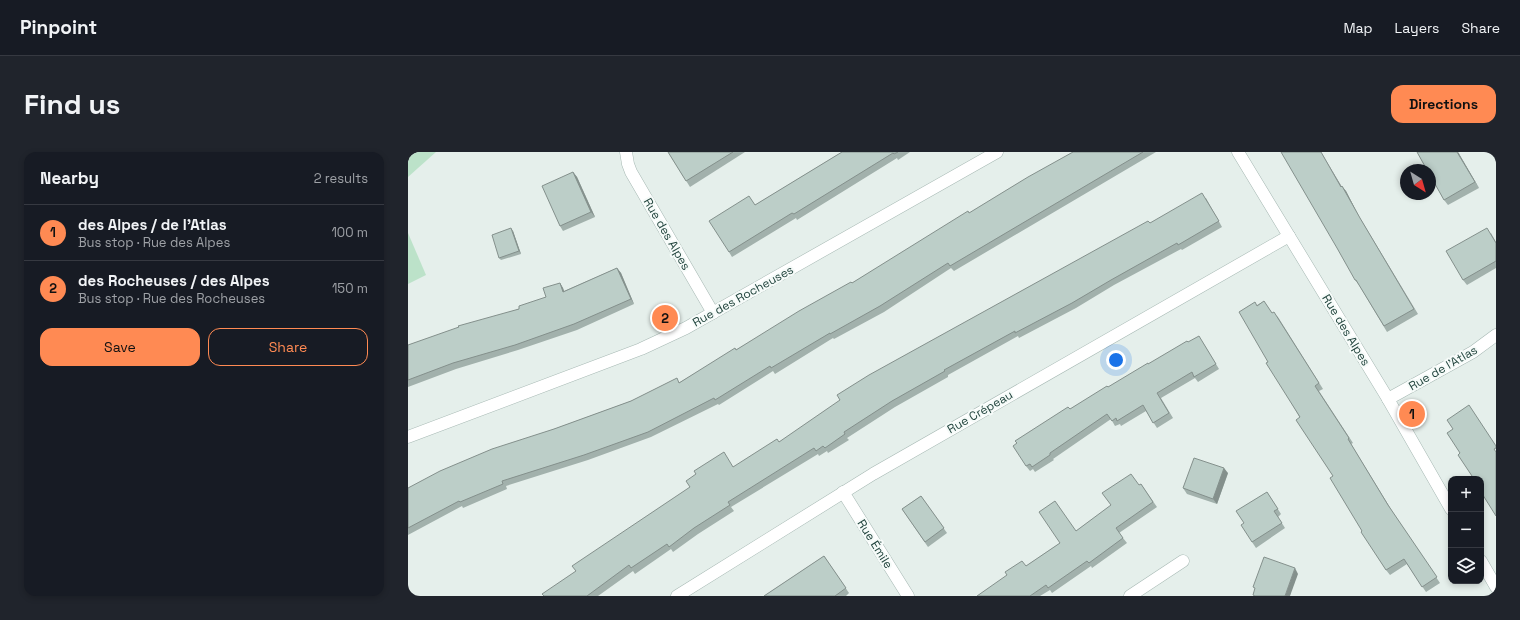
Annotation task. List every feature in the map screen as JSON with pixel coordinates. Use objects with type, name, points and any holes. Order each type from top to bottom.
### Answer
[{"type":"street","name":"Rue des Alpes","points":[[626,152],[631,172],[713,313]]},
{"type":"street","name":"Rue des Rocheuses","points":[[408,437],[641,349],[686,328],[997,152]]},
{"type":"street","name":"Rue des Alpes","points":[[1238,152],[1388,399],[1448,504]]},
{"type":"street","name":"Rue Crépeau","points":[[677,596],[843,492],[1288,236]]},
{"type":"street","name":"Rue de l'Atlas","points":[[1388,399],[1472,352],[1496,335]]},
{"type":"street","name":"Rue Émile","points":[[843,492],[908,596]]},
{"type":"street","points":[[1130,596],[1184,561]]},
{"type":"street","points":[[1484,566],[1496,588]]},
{"type":"green space","points":[[408,152],[436,152],[408,177]]},
{"type":"green space","points":[[408,233],[426,275],[408,284]]},
{"type":"building","points":[[668,152],[733,152],[686,181]]},
{"type":"building","points":[[842,152],[898,152],[893,153],[729,252],[709,221],[749,196],[755,205]]},
{"type":"building","points":[[1073,152],[1143,152],[950,266],[948,263],[880,306],[830,333],[771,368],[770,366],[715,400],[714,398],[648,432],[584,455],[502,481],[503,484],[460,502],[459,501],[408,528],[408,488],[440,471],[492,449],[554,429],[631,401],[677,378],[679,383],[735,348],[736,350],[799,311],[851,282],[852,283],[968,211],[969,213],[1028,177]]},
{"type":"building","points":[[1281,152],[1321,152],[1414,309],[1384,326],[1355,280]]},
{"type":"building","points":[[1417,152],[1457,152],[1475,182],[1444,200],[1436,186],[1436,164],[1424,164]]},
{"type":"building","points":[[573,172],[591,212],[560,226],[542,186]]},
{"type":"building","points":[[1202,193],[1219,221],[1178,245],[1177,243],[1072,303],[1015,333],[1015,331],[944,370],[945,371],[892,401],[844,432],[845,434],[825,448],[823,446],[816,451],[814,448],[728,502],[730,505],[694,528],[669,547],[667,544],[631,568],[629,565],[587,596],[544,596],[542,594],[576,571],[572,566],[690,487],[686,481],[696,474],[694,471],[724,452],[733,467],[777,439],[779,442],[840,400],[837,395],[869,375],[1148,221],[1150,223]]},
{"type":"building","points":[[511,228],[519,251],[499,258],[492,235]]},
{"type":"building","points":[[1487,228],[1496,243],[1496,261],[1463,280],[1446,251]]},
{"type":"building","points":[[617,268],[631,299],[574,324],[515,345],[453,363],[408,380],[408,345],[459,327],[458,326],[519,309],[519,306],[546,297],[543,288],[560,283],[563,292]]},
{"type":"building","points":[[1264,301],[1272,313],[1274,312],[1319,383],[1315,386],[1349,438],[1348,439],[1388,505],[1437,577],[1422,587],[1404,559],[1386,570],[1361,532],[1362,531],[1330,478],[1333,476],[1296,420],[1300,417],[1266,363],[1268,362],[1239,312],[1255,302],[1257,306]]},
{"type":"building","points":[[1199,336],[1216,364],[1194,377],[1192,372],[1157,393],[1169,413],[1153,423],[1143,405],[1117,421],[1116,418],[1112,421],[1107,414],[1032,467],[1030,464],[1026,466],[1013,446],[1017,443],[1015,441],[1068,407],[1070,409],[1107,386],[1108,387],[1187,341],[1188,342]]},
{"type":"building","points":[[1469,405],[1496,446],[1494,449],[1496,452],[1496,516],[1484,497],[1484,476],[1472,476],[1458,455],[1460,453],[1447,433],[1453,429],[1447,420]]},
{"type":"building","points":[[1194,458],[1224,468],[1213,499],[1183,488]]},
{"type":"building","points":[[1131,474],[1139,485],[1141,484],[1153,502],[1116,528],[1123,538],[1089,563],[1087,561],[1048,588],[1046,585],[1030,596],[977,596],[1007,575],[1005,572],[1022,561],[1026,566],[1060,543],[1039,512],[1055,501],[1076,531],[1111,505],[1102,493]]},
{"type":"building","points":[[1267,492],[1278,509],[1274,511],[1282,523],[1252,542],[1241,525],[1244,523],[1236,511]]},
{"type":"building","points":[[921,496],[944,528],[925,542],[902,509]]},
{"type":"building","points":[[824,556],[846,588],[835,596],[764,596]]},
{"type":"building","points":[[1264,557],[1295,568],[1285,596],[1253,595],[1255,588],[1253,587]]},
{"type":"place","name":"des Rocheuses / des Alpes","points":[[665,318]]},
{"type":"place","name":"des Alpes / de l'Atlas","points":[[1412,414]]}]
